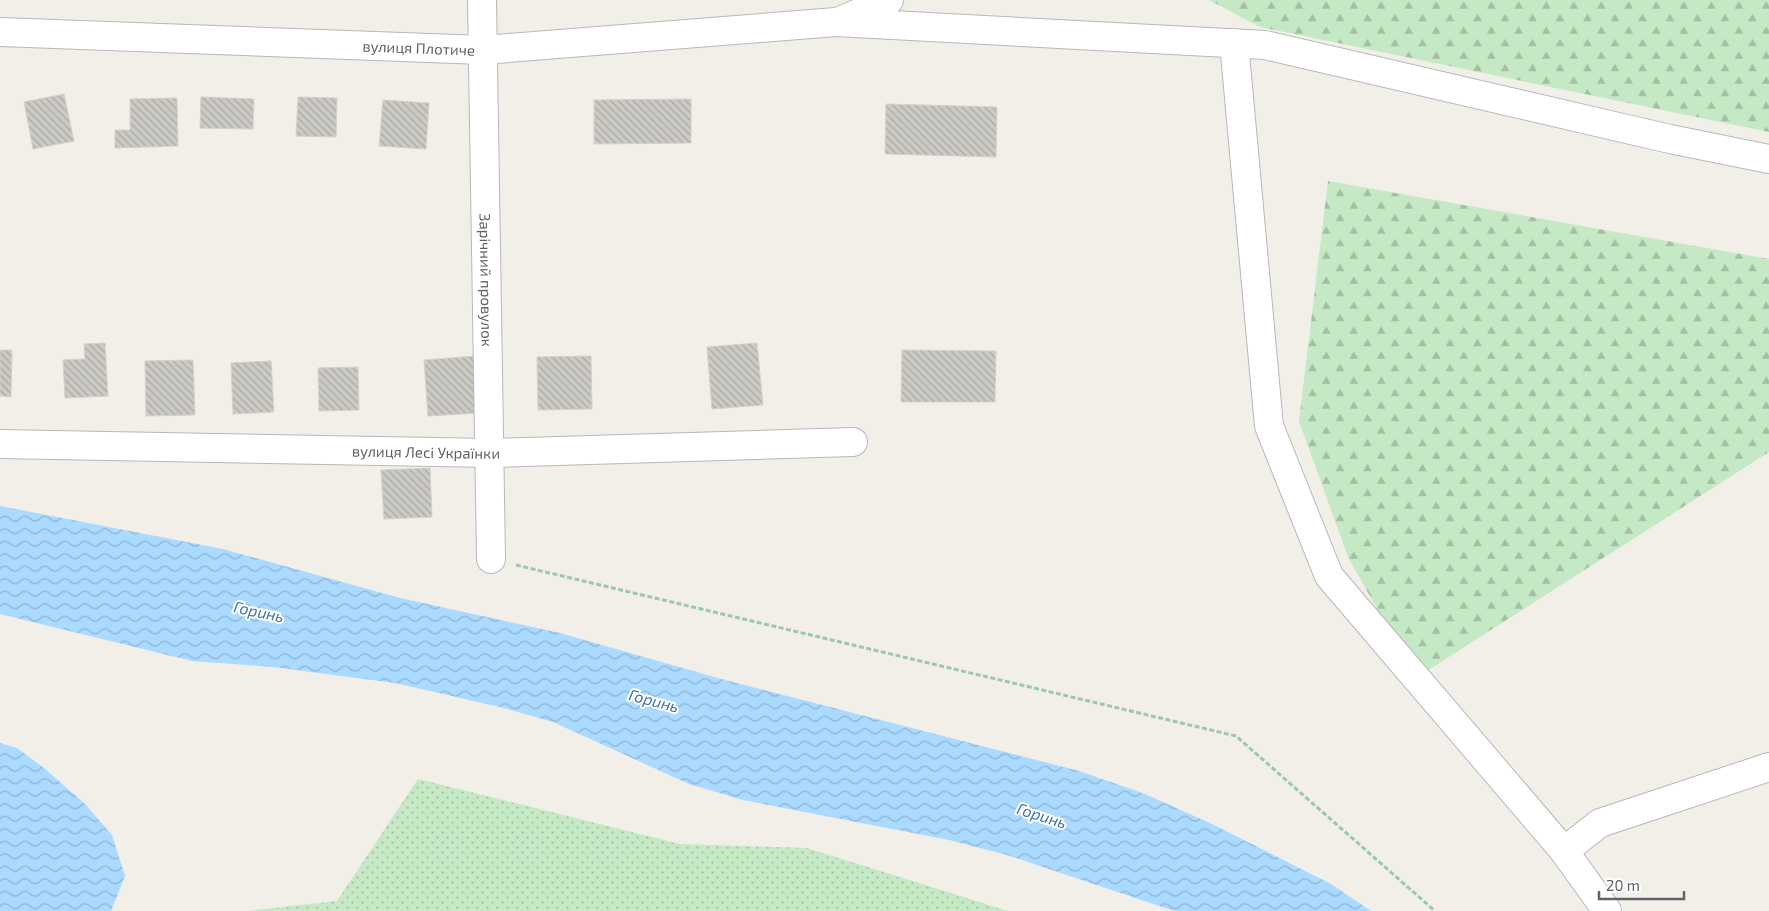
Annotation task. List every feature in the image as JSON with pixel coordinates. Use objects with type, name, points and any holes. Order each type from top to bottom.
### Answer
[{"type":"street","name":"Зарічний провулок","points":[[482,0],[491,559]]},
{"type":"street","points":[[836,22],[889,0]]},
{"type":"street","name":"вулиця Плотиче","points":[[0,32],[483,50],[836,22]]},
{"type":"street","points":[[836,22],[1265,45],[1670,139],[1769,159]]},
{"type":"street","points":[[1234,43],[1270,426],[1329,576],[1564,850],[1607,911]]},
{"type":"street","name":"вулиця Лесі Українки","points":[[0,444],[490,453],[853,442]]},
{"type":"street","points":[[1564,850],[1600,823],[1769,767]]},
{"type":"path","points":[[491,559],[1236,736],[1434,911]]},
{"type":"green space","points":[[1209,0],[1769,0],[1769,132],[1260,27]]},
{"type":"green space","points":[[1328,181],[1769,259],[1769,452],[1416,678],[1348,557],[1299,421]]},
{"type":"green space","points":[[418,779],[680,844],[807,848],[1008,911],[248,911],[337,901]]},
{"type":"water","name":"Горинь","points":[[0,506],[223,549],[400,598],[560,633],[721,679],[1079,771],[1145,794],[1212,824],[1331,884],[1371,911],[1174,911],[1007,855],[949,840],[743,800],[689,784],[553,722],[500,707],[395,683],[273,667],[192,661],[0,614]]},
{"type":"water","points":[[0,743],[17,748],[44,768],[85,804],[112,835],[125,876],[111,911],[0,911]]},
{"type":"building","points":[[64,94],[74,141],[33,149],[24,102]]},
{"type":"building","points":[[201,97],[254,99],[253,129],[200,128]]},
{"type":"building","points":[[298,97],[337,98],[336,137],[296,136]]},
{"type":"building","points":[[177,98],[178,146],[115,148],[115,130],[130,130],[130,99]]},
{"type":"building","points":[[691,99],[691,143],[594,144],[594,100]]},
{"type":"building","points":[[383,100],[429,103],[426,149],[379,146]]},
{"type":"building","points":[[886,104],[997,107],[996,157],[885,154]]},
{"type":"building","points":[[105,343],[108,396],[65,398],[63,360],[85,359],[84,344]]},
{"type":"building","points":[[757,343],[763,405],[712,409],[707,347]]},
{"type":"building","points":[[0,350],[12,350],[11,397],[0,396]]},
{"type":"building","points":[[902,350],[996,351],[995,402],[901,402]]},
{"type":"building","points":[[475,356],[479,413],[428,416],[424,360]]},
{"type":"building","points":[[591,356],[592,409],[538,410],[537,357]]},
{"type":"building","points":[[193,360],[195,415],[146,416],[145,361]]},
{"type":"building","points":[[271,361],[274,412],[233,414],[231,363]]},
{"type":"building","points":[[358,367],[359,410],[319,411],[318,368]]},
{"type":"building","points":[[430,468],[432,517],[384,519],[381,470]]}]
